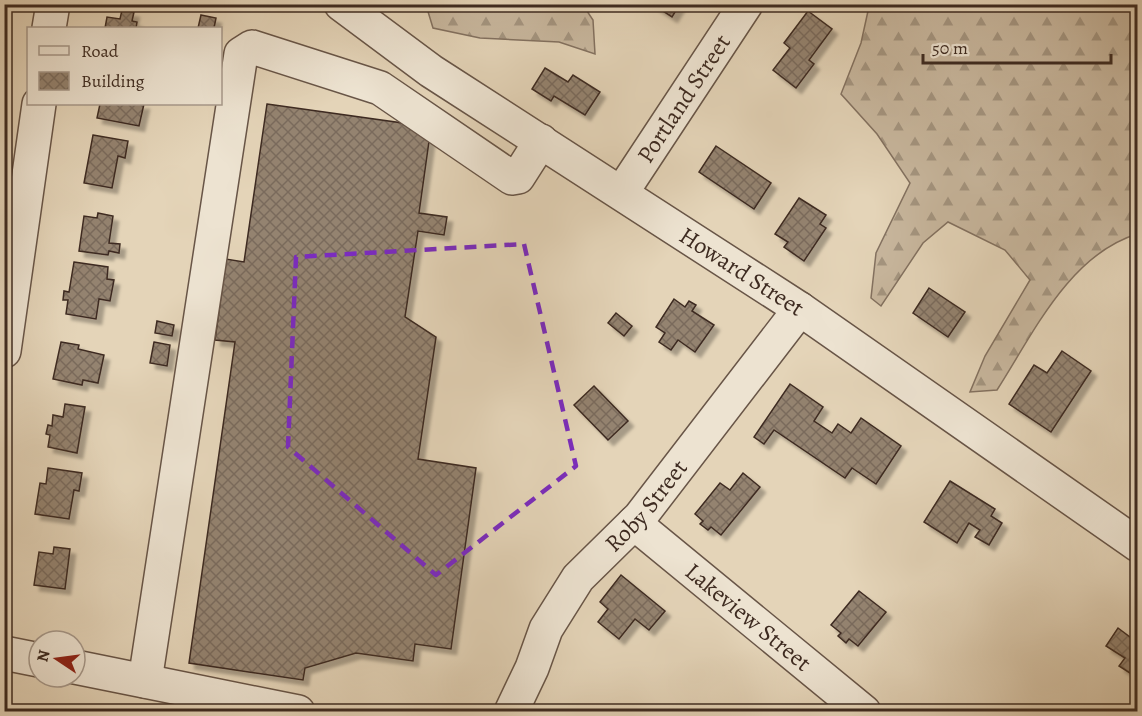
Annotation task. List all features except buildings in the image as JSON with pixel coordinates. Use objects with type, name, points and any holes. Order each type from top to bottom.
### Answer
[{"type":"street","points":[[49,27],[53,4]]},
{"type":"street","name":"Howard Street","points":[[341,4],[384,18],[431,71],[622,192],[800,309],[1137,545]]},
{"type":"street","name":"Portland Street","points":[[622,192],[746,4]]},
{"type":"street","points":[[145,681],[242,54],[252,47],[380,88],[512,178],[518,177],[541,141]]},
{"type":"street","points":[[4,351],[39,105]]},
{"type":"street","name":"Roby Street","points":[[511,711],[532,668],[546,629],[578,578],[634,523],[800,309]]},
{"type":"street","name":"Lakeview Street","points":[[634,523],[864,711]]},
{"type":"street","points":[[4,653],[27,658]]},
{"type":"street","points":[[87,669],[298,711]]},
{"type":"highlighted area","points":[[524,244],[576,466],[436,575],[288,447],[296,257]]},
{"type":"green space","points":[[426,5],[583,5],[593,20],[595,54],[559,42],[480,38],[433,28]]},
{"type":"green space","points":[[858,5],[1137,5],[1137,234],[1113,244],[1092,259],[1072,278],[1039,322],[997,390],[970,392],[985,356],[1030,280],[1005,250],[948,222],[923,243],[881,306],[871,298],[876,253],[910,183],[877,134],[841,94],[861,43],[868,11]]}]
